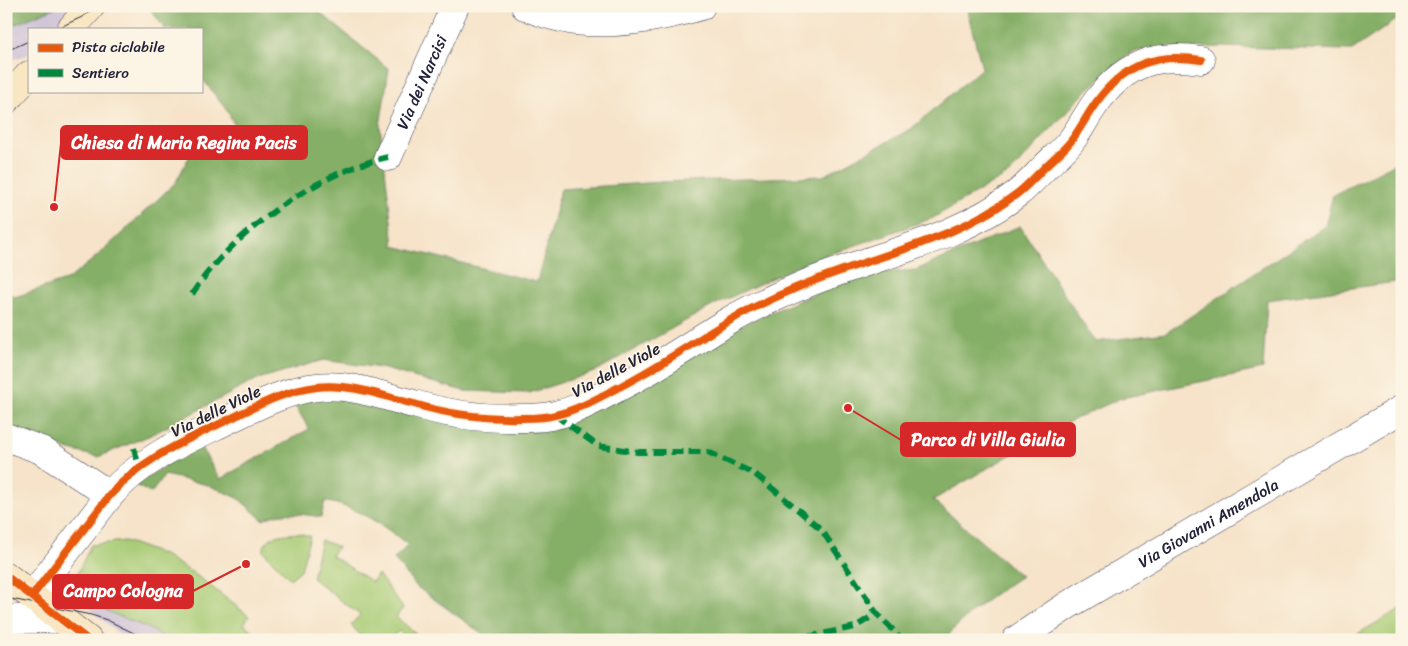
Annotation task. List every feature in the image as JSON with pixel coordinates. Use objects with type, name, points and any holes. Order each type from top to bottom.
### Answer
[{"type":"main road","points":[[72,28],[91,6]]},
{"type":"main road","points":[[6,100],[28,76]]},
{"type":"main road","points":[[6,576],[88,640]]},
{"type":"street","name":"Via dei Narcisi","points":[[388,157],[455,6]]},
{"type":"street","points":[[526,6],[584,22],[620,14],[651,18],[701,6]]},
{"type":"street","name":"Via delle Viole","points":[[32,596],[110,494],[138,467],[189,439],[270,400],[296,391],[320,387],[350,388],[435,410],[495,419],[556,416],[635,378],[732,319],[768,300],[815,280],[927,241],[978,220],[1019,192],[1069,144],[1100,98],[1117,80],[1136,66],[1159,58],[1180,56],[1201,60]]},
{"type":"street","name":"Via Giovanni Amendola","points":[[1016,640],[1068,605],[1402,410]]},
{"type":"street","points":[[6,437],[40,450],[110,494]]},
{"type":"street","points":[[6,619],[62,619]]},
{"type":"shaded area","points":[[59,6],[78,6],[57,28],[28,28],[28,54],[6,62],[6,28]]},
{"type":"shaded area","points":[[80,600],[148,628],[169,640],[126,640]]},
{"type":"green space","points":[[6,6],[59,6],[6,28]]},
{"type":"green space","points":[[148,6],[312,6],[389,69],[380,126],[394,246],[537,282],[561,189],[661,182],[823,176],[911,129],[982,68],[966,6],[1402,6],[1402,16],[1352,50],[1220,47],[1133,51],[1090,87],[1010,173],[933,218],[802,264],[714,305],[594,372],[529,393],[464,391],[381,368],[323,360],[258,379],[153,434],[98,457],[18,437],[6,450],[6,291],[15,297],[69,279],[102,252],[176,182],[190,155],[241,139],[228,112],[202,78],[202,28],[164,28]]},
{"type":"green space","points":[[1402,158],[1402,281],[1267,300],[1263,369],[1121,398],[1060,426],[933,500],[1021,576],[971,613],[944,640],[491,640],[417,587],[394,559],[408,545],[389,530],[359,512],[325,501],[321,517],[284,514],[263,520],[238,498],[208,485],[165,475],[151,493],[135,485],[199,444],[220,479],[309,429],[291,399],[315,393],[512,429],[750,321],[862,274],[916,270],[1020,226],[1095,342],[1166,333],[1325,226],[1333,195]]},
{"type":"green space","points":[[298,533],[310,536],[301,570],[290,579],[263,551],[265,545],[272,538]]},
{"type":"green space","points":[[321,540],[338,547],[331,555],[372,582],[378,574],[403,608],[396,617],[424,640],[408,640],[399,631],[388,640],[365,640],[351,625],[360,615],[312,578]]},
{"type":"green space","points":[[125,541],[164,555],[196,575],[249,616],[244,624],[264,640],[169,640],[148,628],[80,600],[78,572],[91,545]]},
{"type":"green space","points":[[1402,608],[1402,640],[1347,640]]},
{"type":"tram line","points":[[58,28],[82,17],[99,6]]},
{"type":"tram line","points":[[6,51],[28,41]]},
{"type":"tram line","points":[[6,598],[91,615],[107,620],[148,640]]},
{"type":"marked path","points":[[192,294],[229,249],[252,228],[278,209],[304,191],[332,177],[360,165],[388,157]]},
{"type":"marked path","points":[[555,415],[598,446],[638,452],[708,452],[755,474],[821,529],[873,609],[901,640]]},
{"type":"marked path","points":[[134,448],[139,467]]},
{"type":"marked path","points":[[771,640],[807,637],[855,627],[876,614]]},
{"type":"cycle path","points":[[32,596],[110,495],[133,473],[171,448],[277,397],[303,389],[329,386],[378,394],[455,414],[482,417],[540,418],[573,410],[637,378],[729,321],[762,303],[824,277],[938,237],[993,210],[1021,190],[1065,148],[1098,100],[1109,87],[1131,69],[1156,60],[1170,58],[1201,60]]},
{"type":"cycle path","points":[[6,576],[88,640]]},
{"type":"place","name":"Chiesa di Maria Regina Pacis","points":[[54,207]]},
{"type":"place","name":"Parco di Villa Giulia","points":[[848,408]]},
{"type":"place","name":"Campo Cologna","points":[[246,564]]}]
